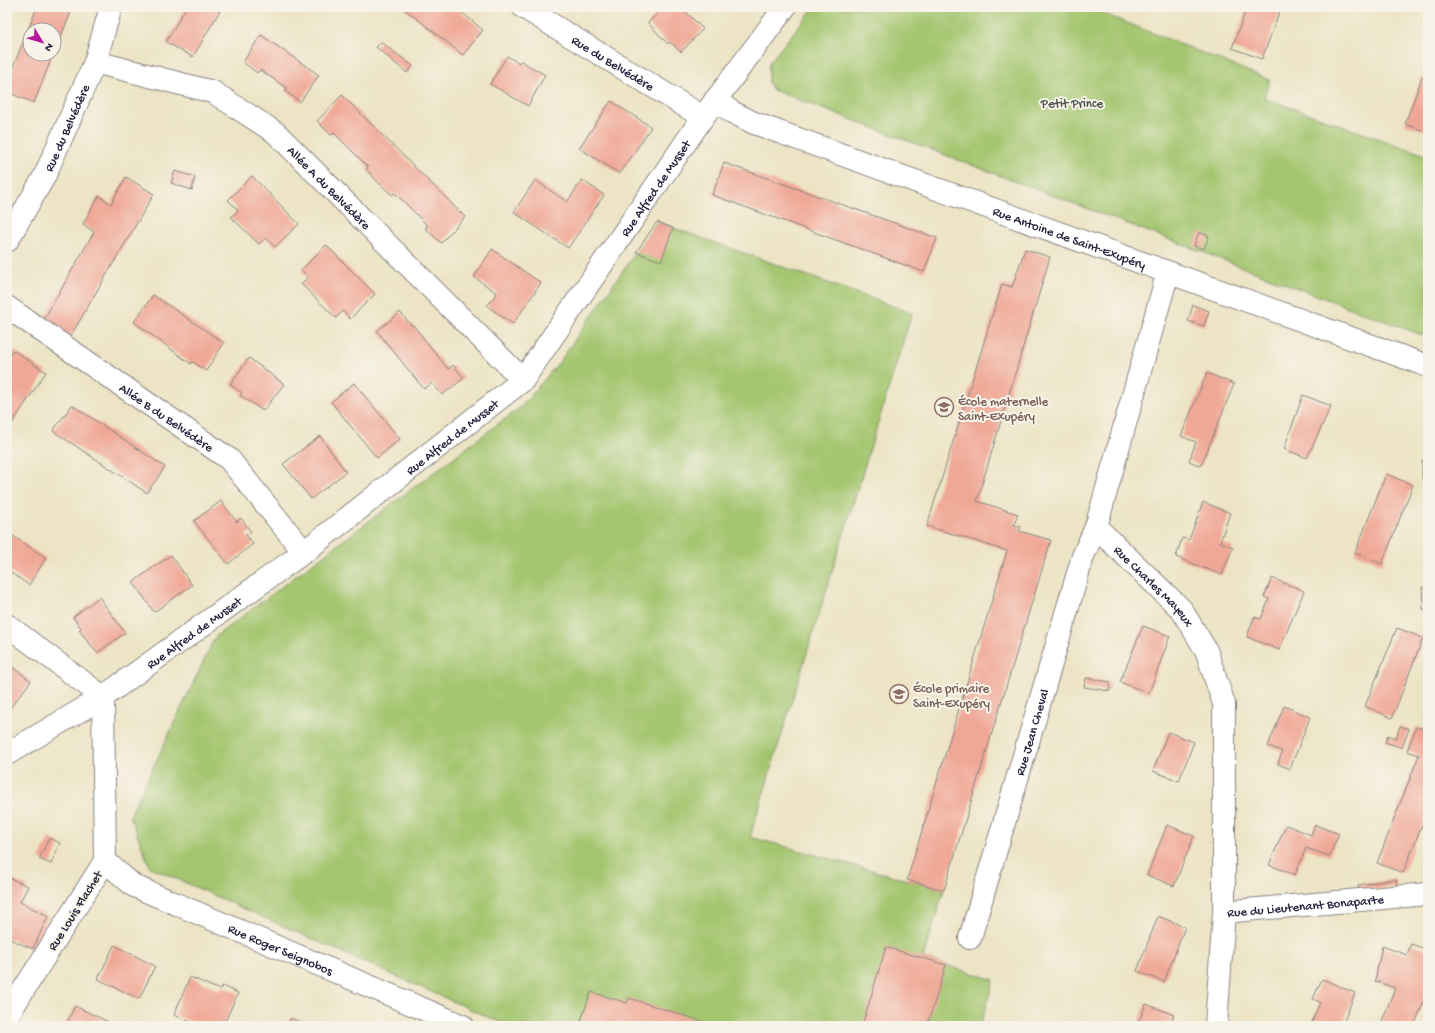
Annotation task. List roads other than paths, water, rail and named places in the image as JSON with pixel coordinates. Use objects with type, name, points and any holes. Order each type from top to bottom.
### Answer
[{"type":"street","name":"Rue du Belvédère","points":[[7,241],[44,177],[95,62],[111,7]]},
{"type":"street","name":"Rue du Belvédère","points":[[523,7],[703,117]]},
{"type":"street","name":"Rue Alfred de Musset","points":[[7,754],[104,696],[304,552],[523,380],[703,117],[785,7]]},
{"type":"street","name":"Allée A du Belvédère","points":[[95,62],[213,92],[276,133],[523,380]]},
{"type":"street","name":"Rue Antoine de Saint-Exupéry","points":[[715,100],[732,112],[754,123],[1428,366]]},
{"type":"street","points":[[1096,527],[1168,272]]},
{"type":"street","name":"Allée B du Belvédère","points":[[7,307],[230,459],[304,552]]},
{"type":"street","name":"Rue Charles Mayeux","points":[[1096,527],[1181,609],[1206,650],[1224,704],[1224,912]]},
{"type":"street","name":"Rue Jean Cheval","points":[[970,938],[1083,556],[1096,527]]},
{"type":"street","points":[[7,625],[104,696]]},
{"type":"street","name":"Rue Louis Flachet","points":[[7,1016],[105,861],[104,696]]},
{"type":"street","name":"Rue Roger Seignobos","points":[[105,861],[134,886],[462,1026]]},
{"type":"street","name":"Rue du Lieutenant Bonaparte","points":[[1216,1026],[1224,912],[1428,894]]},
{"type":"place","name":"École maternelle Saint-Exupéry","points":[[944,407]]},
{"type":"place","name":"École primaire Saint-Exupéry","points":[[899,694]]},
{"type":"park label","name":"Petit Prince","points":[[1072,102]]}]
